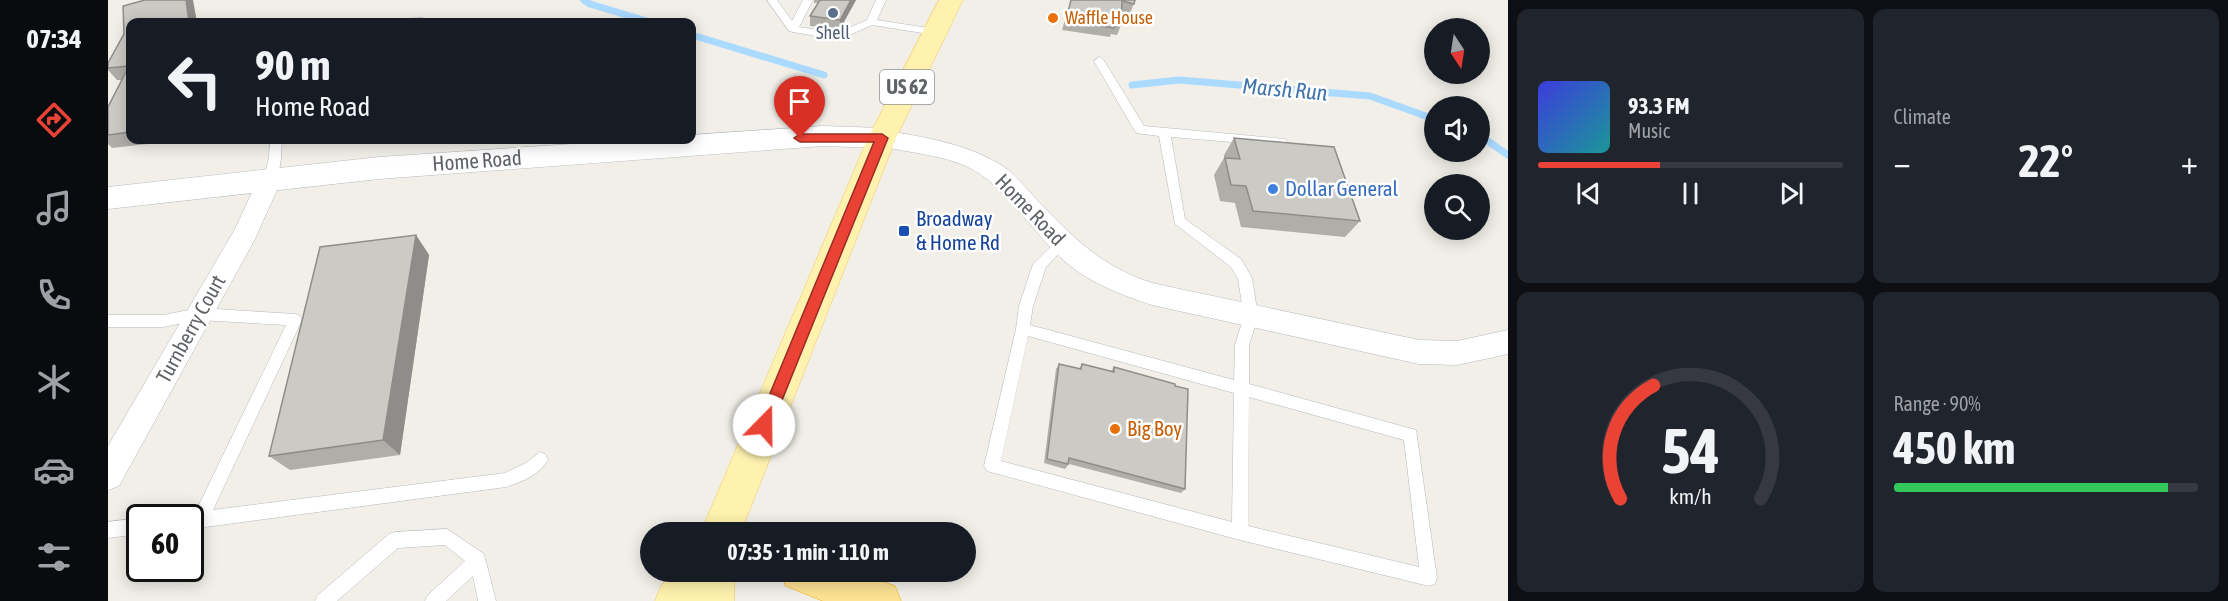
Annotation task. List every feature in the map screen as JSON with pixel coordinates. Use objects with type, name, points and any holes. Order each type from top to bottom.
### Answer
[{"type":"highway","points":[[828,582],[880,601]]},
{"type":"main road","name":"US 62","points":[[725,522],[882,138],[951,0]]},
{"type":"main road","points":[[676,601],[689,582]]},
{"type":"main road","points":[[713,601],[714,582]]},
{"type":"street","name":"Home Road","points":[[108,198],[379,168],[823,136],[882,138],[942,149],[995,172],[1062,244],[1094,268],[1142,291],[1435,355],[1469,353],[1508,342]]},
{"type":"street","name":"Turnberry Court","points":[[108,475],[246,232],[269,181]]},
{"type":"lane","points":[[772,0],[793,29],[838,37],[871,22],[934,32]]},
{"type":"lane","points":[[793,29],[808,0]]},
{"type":"lane","points":[[871,22],[882,0]]},
{"type":"lane","points":[[1099,61],[1140,130],[1281,142]]},
{"type":"lane","points":[[1164,132],[1179,221],[1236,263],[1245,278],[1251,316],[1242,345],[1240,532]]},
{"type":"lane","points":[[269,181],[276,144]]},
{"type":"lane","points":[[1023,329],[1411,435],[1429,578],[1240,532],[992,466],[1023,329],[1026,306],[1040,264],[1062,244]]},
{"type":"lane","points":[[108,321],[163,321],[199,314],[295,320],[203,504]]},
{"type":"lane","points":[[204,519],[506,480],[531,468],[540,459]]},
{"type":"lane","points":[[108,530],[126,528]]},
{"type":"lane","points":[[324,601],[395,540],[447,537],[478,560],[487,601]]},
{"type":"lane","points":[[434,601],[478,560]]},
{"type":"building","points":[[145,0],[186,0],[188,18],[126,18],[126,66],[108,68],[108,63],[124,34],[123,6]]},
{"type":"building","points":[[820,0],[851,0],[840,20],[810,16]]},
{"type":"building","points":[[1071,0],[1135,0],[1134,4],[1122,1],[1121,25],[1114,24],[1114,28],[1066,20]]},
{"type":"building","points":[[126,72],[126,133],[108,135],[108,107]]},
{"type":"building","name":"Dollar General","points":[[1234,138],[1334,147],[1360,221],[1253,211],[1246,186],[1231,185],[1225,158],[1240,159]]},
{"type":"building","points":[[416,235],[383,440],[269,456],[320,247]]},
{"type":"building","name":"Big Boy","points":[[1059,364],[1081,369],[1082,364],[1114,372],[1114,367],[1188,389],[1185,489],[1069,458],[1068,464],[1047,459]]},
{"type":"waterway","name":"Marsh Run","points":[[584,0],[590,4],[637,18]]},
{"type":"waterway","name":"Marsh Run","points":[[696,36],[824,75]]},
{"type":"waterway","name":"Marsh Run","points":[[1132,85],[1179,80],[1370,96],[1424,115]]},
{"type":"waterway","name":"Marsh Run","points":[[1490,143],[1508,155]]},
{"type":"place","name":"Shell","points":[[833,13]]},
{"type":"place","name":"Waffle House","points":[[1053,18]]},
{"type":"place","name":"Dollar General","points":[[1273,189]]},
{"type":"place","name":"Broadway & Home Rd","points":[[904,231]]},
{"type":"place","name":"Big Boy","points":[[1115,429]]},
{"type":"route","points":[[764,425],[882,138],[823,136],[800,138]]}]
